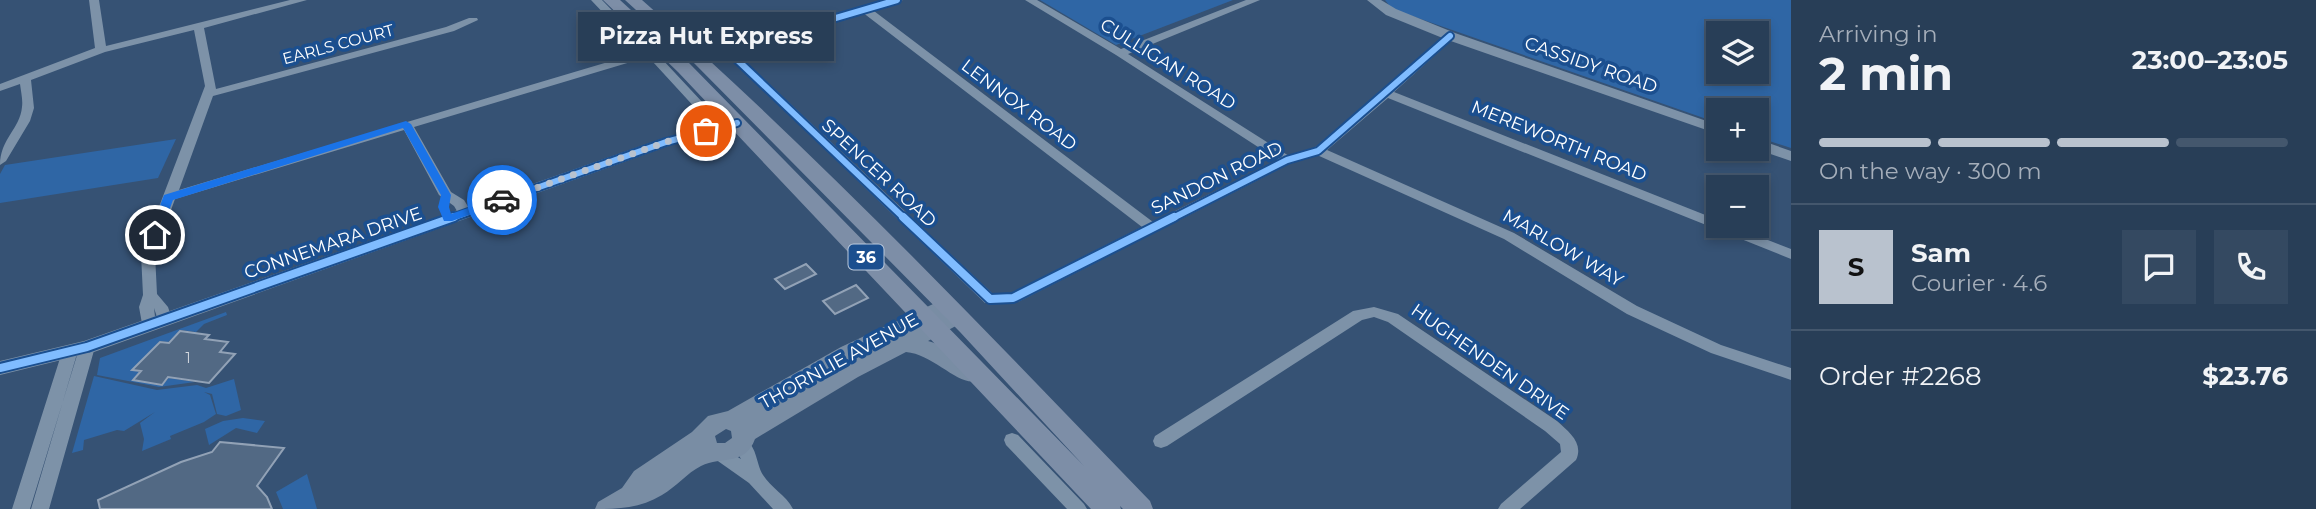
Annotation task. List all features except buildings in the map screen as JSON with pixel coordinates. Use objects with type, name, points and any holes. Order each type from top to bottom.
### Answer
[{"type":"main road","name":"36","points":[[611,0],[651,48],[690,62],[767,128],[952,310],[1140,509]]},
{"type":"main road","points":[[619,0],[654,33],[651,48]]},
{"type":"main road","name":"36","points":[[633,0],[673,34],[726,119],[816,204],[1108,509]]},
{"type":"main road","points":[[767,128],[770,141],[821,194],[816,204]]},
{"type":"main road","name":"THORNLIE AVENUE","points":[[726,440],[789,387],[952,310]]},
{"type":"main road","name":"THORNLIE AVENUE","points":[[607,509],[631,495],[652,489],[695,458],[726,440],[902,344],[928,321]]},
{"type":"main road","points":[[902,344],[922,345],[937,351],[954,361],[980,386],[996,391]]},
{"type":"main road","points":[[789,387],[811,394]]},
{"type":"street","points":[[94,0],[101,50]]},
{"type":"street","points":[[0,88],[101,50],[302,0]]},
{"type":"street","points":[[596,0],[630,35]]},
{"type":"street","points":[[690,62],[872,5],[897,0]]},
{"type":"street","name":"CULLIGAN ROAD","points":[[1030,0],[1120,53],[1287,160]]},
{"type":"street","points":[[1120,53],[1255,0]]},
{"type":"street","name":"CASSIDY ROAD","points":[[1366,0],[1383,14],[1706,127]]},
{"type":"street","name":"CASSIDY ROAD","points":[[1373,0],[1391,12],[1450,36]]},
{"type":"street","name":"LENNOX ROAD","points":[[872,5],[1151,227]]},
{"type":"street","name":"EARLS COURT","points":[[209,94],[450,29],[473,20]]},
{"type":"street","points":[[156,322],[146,307],[150,295],[148,254],[209,94],[211,76],[198,26]]},
{"type":"street","points":[[673,34],[684,28],[710,38]]},
{"type":"street","points":[[673,34],[702,44],[754,41]]},
{"type":"street","name":"SANDON ROAD","points":[[1013,298],[1287,160],[1318,151],[1450,36]]},
{"type":"street","points":[[690,62],[730,53],[754,41]]},
{"type":"street","points":[[168,197],[651,48],[657,60],[726,119]]},
{"type":"street","name":"SPENCER ROAD","points":[[730,53],[990,299],[1013,298]]},
{"type":"street","points":[[0,161],[24,121],[28,108],[25,80]]},
{"type":"street","name":"MEREWORTH ROAD","points":[[1385,93],[1706,220]]},
{"type":"street","name":"CONNEMARA DRIVE","points":[[0,368],[79,349],[674,140],[726,119]]},
{"type":"street","name":"CONNEMARA DRIVE","points":[[674,140],[726,119]]},
{"type":"street","points":[[406,124],[446,195],[444,207],[456,216]]},
{"type":"street","points":[[1769,148],[1791,156]]},
{"type":"street","name":"MARLOW WAY","points":[[1318,151],[1509,236],[1632,310],[1716,349],[1791,374]]},
{"type":"street","name":"MEREWORTH ROAD","points":[[1751,238],[1791,254]]},
{"type":"street","name":"HUGHENDEN DRIVE","points":[[1161,441],[1358,315],[1374,312],[1393,318],[1551,426],[1568,442],[1570,455],[1507,509]]},
{"type":"street","points":[[21,509],[79,349]]},
{"type":"street","points":[[40,509],[79,349]]},
{"type":"street","points":[[726,440],[755,478],[784,509]]},
{"type":"street","points":[[1012,440],[1078,509]]},
{"type":"shaded area","points":[[1040,0],[1233,0],[1116,45]]},
{"type":"shaded area","points":[[1385,0],[1791,0],[1791,148],[1769,141],[1769,98],[1706,98],[1706,119],[1392,9]]},
{"type":"shaded area","points":[[176,139],[158,178],[0,203],[0,174],[5,165]]},
{"type":"shaded area","points":[[226,312],[227,315],[204,324],[196,332],[181,330],[168,342],[160,341],[132,370],[140,372],[133,380],[162,385],[169,378],[195,382],[159,387],[97,375],[100,358]]},
{"type":"shaded area","points":[[94,376],[157,390],[197,385],[206,388],[234,379],[241,410],[226,416],[217,414],[212,394],[204,392],[210,395],[216,414],[170,436],[171,439],[142,451],[144,439],[140,423],[155,412],[124,431],[117,430],[84,440],[83,450],[72,453]]},
{"type":"shaded area","points":[[243,418],[265,421],[257,433],[236,428],[209,445],[205,429],[223,421]]},
{"type":"shaded area","points":[[307,474],[317,509],[283,509],[276,492]]},
{"type":"cycle path","points":[[723,48],[761,40],[897,0]]},
{"type":"cycle path","points":[[730,53],[990,299],[1013,298],[1287,160],[1318,151],[1450,36]]},
{"type":"cycle path","points":[[0,368],[87,347],[666,142],[737,123]]},
{"type":"way so far","points":[[502,200],[666,142],[706,131]]},
{"type":"place","name":"Pizza Hut Express","points":[[706,131]]},
{"type":"route","points":[[155,235],[168,197],[406,124],[446,195],[444,207],[448,219],[502,200]]}]
